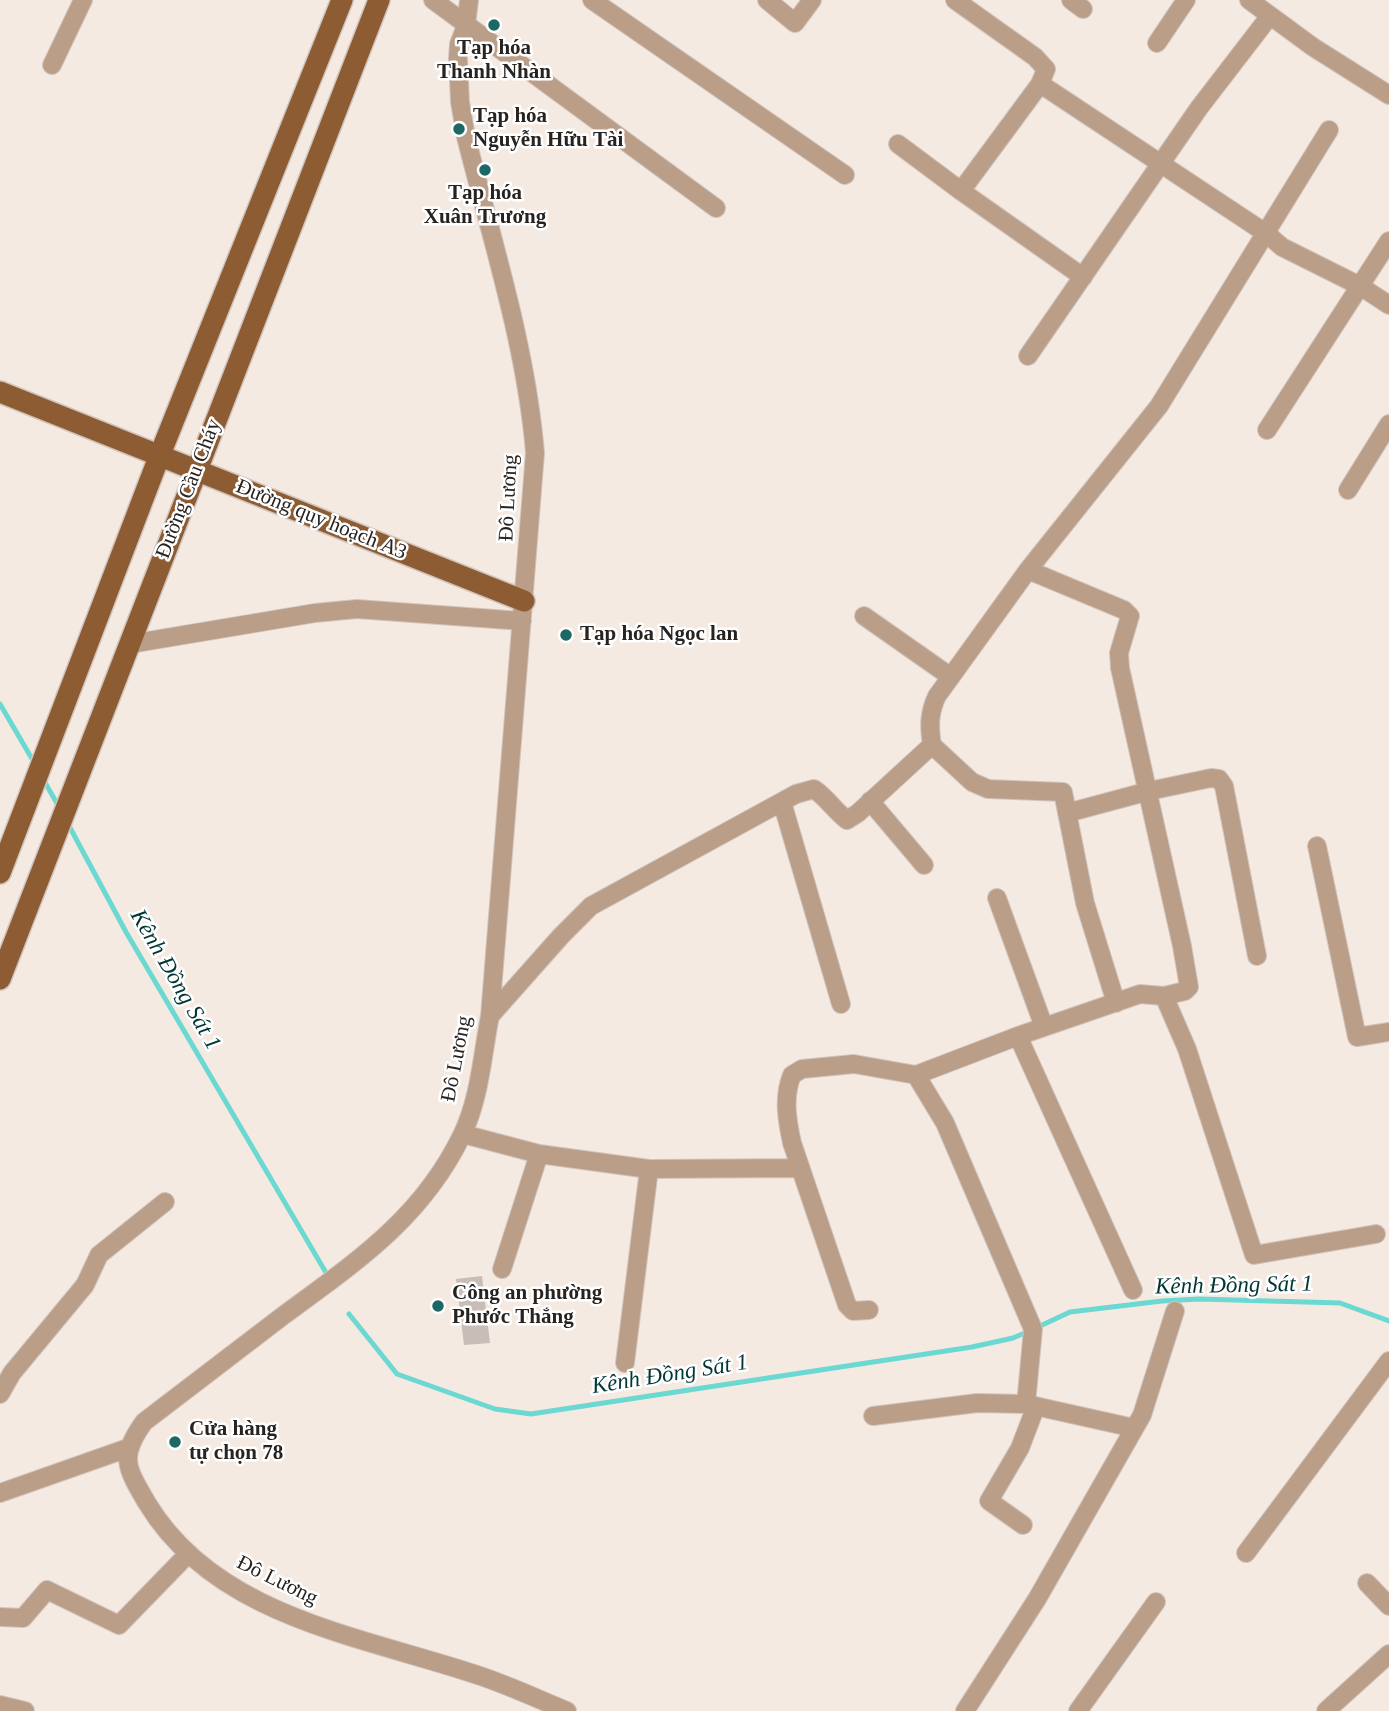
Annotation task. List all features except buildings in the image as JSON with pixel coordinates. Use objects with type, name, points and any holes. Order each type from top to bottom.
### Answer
[{"type":"main road","name":"Đường Cầu Cháy","points":[[0,873],[159,457],[342,0]]},
{"type":"main road","name":"Đường Cầu Cháy","points":[[0,979],[379,0]]},
{"type":"main road","name":"Đường quy hoạch A3","points":[[0,392],[196,470],[523,611]]},
{"type":"street","points":[[52,65],[83,0]]},
{"type":"street","points":[[433,0],[716,208]]},
{"type":"street","name":"Đô Lương","points":[[469,0],[466,26],[457,58],[460,102],[466,137],[518,342],[532,415],[535,453],[489,1016],[476,1099],[463,1134],[441,1176],[413,1211],[342,1272],[144,1422],[126,1453],[133,1480],[151,1510],[188,1554],[252,1599],[322,1628],[470,1672],[567,1711]]},
{"type":"street","points":[[592,0],[845,175]]},
{"type":"street","points":[[767,0],[795,23],[812,0]]},
{"type":"street","points":[[955,0],[1035,57],[1046,69],[1040,84],[961,191]]},
{"type":"street","points":[[1157,44],[1186,0]]},
{"type":"street","points":[[1249,0],[1313,47],[1389,95]]},
{"type":"street","points":[[1028,356],[1199,108],[1269,17]]},
{"type":"street","points":[[1040,84],[1267,234],[1282,247],[1360,286],[1389,305]]},
{"type":"street","points":[[1116,1003],[1085,903],[1063,792],[988,789],[972,782],[932,745],[930,709],[1028,570],[1159,406],[1329,130]]},
{"type":"street","points":[[898,144],[1083,277]]},
{"type":"street","points":[[1267,430],[1389,242]]},
{"type":"street","points":[[1348,490],[1389,424]]},
{"type":"street","points":[[869,1310],[853,1311],[847,1306],[800,1168],[787,1115],[786,1095],[792,1075],[802,1069],[854,1064],[916,1075],[1140,994],[1164,996],[1185,991],[1189,982],[1120,668],[1119,653],[1130,620],[1129,614],[1028,570]]},
{"type":"street","points":[[130,644],[314,613],[357,609],[523,611]]},
{"type":"street","points":[[864,616],[951,677]]},
{"type":"street","points":[[489,1016],[591,905],[782,802],[814,789],[828,799],[836,811],[847,820],[932,745]]},
{"type":"street","points":[[1068,813],[1149,791],[1212,778],[1222,782],[1257,956]]},
{"type":"street","points":[[782,802],[841,1003]]},
{"type":"street","points":[[870,802],[924,865]]},
{"type":"street","points":[[1317,846],[1357,1037],[1389,1032]]},
{"type":"street","points":[[997,898],[1044,1027]]},
{"type":"street","points":[[1164,996],[1187,1049],[1254,1255],[1377,1234]]},
{"type":"street","points":[[1018,1036],[1133,1290]]},
{"type":"street","points":[[916,1075],[945,1123],[1033,1329],[1031,1405],[1020,1448],[989,1501],[1023,1525]]},
{"type":"street","points":[[463,1134],[539,1154],[649,1169],[800,1168]]},
{"type":"street","points":[[502,1269],[539,1154]]},
{"type":"street","points":[[625,1363],[649,1169]]},
{"type":"street","points":[[0,1394],[12,1373],[85,1285],[99,1255],[165,1202]]},
{"type":"street","points":[[965,1711],[1037,1599],[1142,1415],[1175,1311]]},
{"type":"street","points":[[1246,1553],[1389,1361]]},
{"type":"street","points":[[873,1416],[977,1403],[1031,1405],[1134,1428]]},
{"type":"street","points":[[0,1493],[128,1448]]},
{"type":"street","points":[[0,1617],[23,1618],[47,1590],[119,1625],[188,1554]]},
{"type":"street","points":[[1367,1583],[1389,1606]]},
{"type":"street","points":[[1078,1711],[1156,1602]]},
{"type":"street","points":[[1326,1711],[1389,1654]]},
{"type":"street","points":[[0,1705],[25,1711]]},
{"type":"waterway","name":"Kênh Đồng Sát 1","points":[[0,704],[35,764]]},
{"type":"waterway","name":"Kênh Đồng Sát 1","points":[[43,779],[59,807]]},
{"type":"waterway","name":"Kênh Đồng Sát 1","points":[[67,822],[126,932],[325,1271]]},
{"type":"waterway","name":"Kênh Đồng Sát 1","points":[[1038,1327],[1070,1312],[1199,1299],[1340,1303],[1389,1321]]},
{"type":"waterway","name":"Kênh Đồng Sát 1","points":[[349,1314],[397,1374],[495,1409],[531,1414],[972,1347],[1013,1338],[1027,1332]]},
{"type":"place","name":"Tạp hóa Thanh Nhàn","points":[[494,25]]},
{"type":"place","name":"Tạp hóa Nguyễn Hữu Tài","points":[[459,129]]},
{"type":"place","name":"Tạp hóa Xuân Trương","points":[[485,170]]},
{"type":"place","name":"Tạp hóa Ngọc lan","points":[[566,635]]},
{"type":"place","name":"Công an phường Phước Thắng","points":[[438,1306]]},
{"type":"place","name":"Cửa hàng tự chọn 78","points":[[175,1442]]}]
